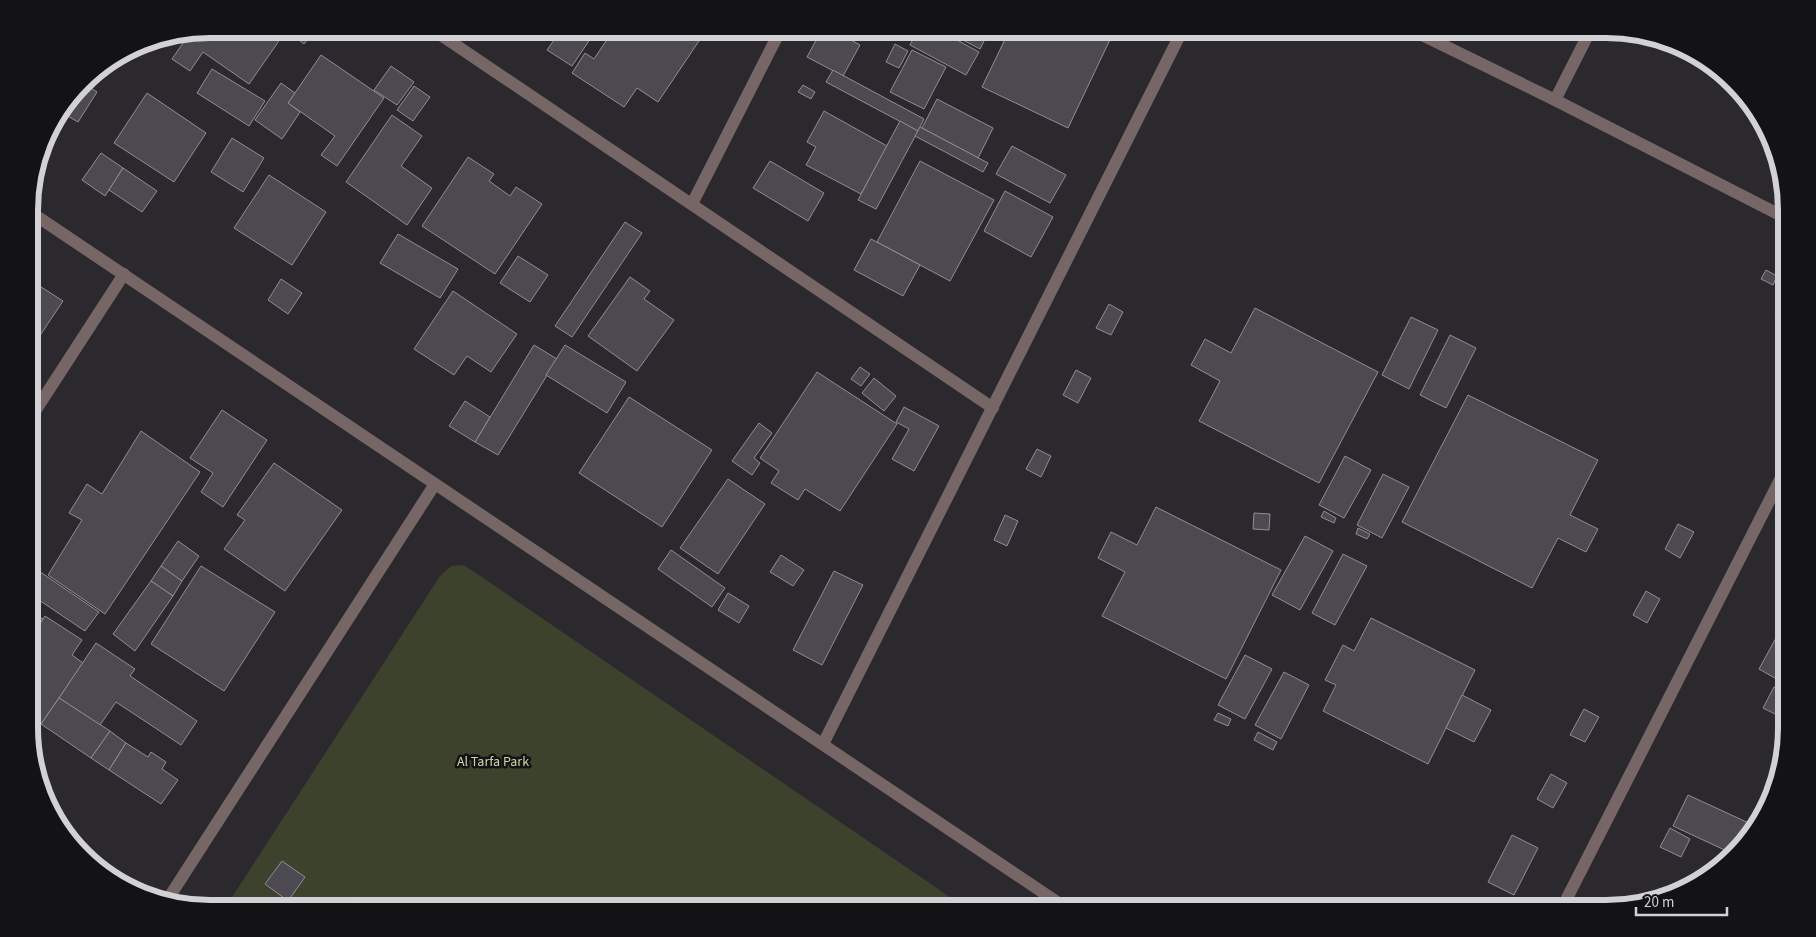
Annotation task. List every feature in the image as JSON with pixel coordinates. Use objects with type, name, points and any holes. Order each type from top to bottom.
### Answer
[{"type":"street","points":[[445,38],[993,408]]},
{"type":"street","points":[[692,204],[776,38]]},
{"type":"street","points":[[823,744],[1178,38]]},
{"type":"street","points":[[1428,38],[1555,100],[1778,214]]},
{"type":"street","points":[[1555,100],[1586,38]]},
{"type":"street","points":[[38,217],[1053,899]]},
{"type":"street","points":[[38,407],[124,274]]},
{"type":"street","points":[[1567,899],[1778,482]]},
{"type":"street","points":[[170,894],[436,484]]},
{"type":"green space","name":"Al Tarfa Park","points":[[463,565],[476,573],[954,899],[230,900],[440,576],[451,566]]},
{"type":"building","points":[[281,38],[249,84],[203,52],[190,71],[172,59],[186,39]]},
{"type":"building","points":[[296,38],[308,38],[304,44]]},
{"type":"building","points":[[556,38],[591,38],[572,66],[547,50]]},
{"type":"building","points":[[608,38],[701,38],[658,102],[637,88],[624,107],[572,73],[585,53],[594,59]]},
{"type":"building","points":[[817,38],[847,38],[860,45],[843,76],[807,57]]},
{"type":"building","points":[[914,38],[953,38],[979,52],[966,75],[910,45]]},
{"type":"building","points":[[962,38],[986,38],[980,49]]},
{"type":"building","points":[[1006,38],[1111,38],[1068,128],[982,87]]},
{"type":"building","points":[[895,44],[908,51],[899,68],[886,62]]},
{"type":"building","points":[[912,50],[946,67],[924,109],[890,92]]},
{"type":"building","points":[[321,55],[384,98],[337,166],[321,155],[335,136],[288,103]]},
{"type":"building","points":[[391,66],[414,82],[397,105],[374,90]]},
{"type":"building","points":[[212,69],[265,101],[249,126],[197,93]]},
{"type":"building","points":[[833,70],[924,119],[918,131],[826,82]]},
{"type":"building","points":[[281,83],[295,93],[288,103],[300,112],[282,139],[255,120]]},
{"type":"building","points":[[803,85],[815,92],[811,99],[798,92]]},
{"type":"building","points":[[414,86],[430,97],[413,121],[397,110]]},
{"type":"building","points":[[89,87],[97,92],[78,122],[66,115]]},
{"type":"building","points":[[147,93],[206,133],[174,182],[114,143]]},
{"type":"building","points":[[937,99],[993,128],[978,158],[922,128]]},
{"type":"building","points":[[824,111],[887,146],[861,194],[806,165],[816,147],[807,142]]},
{"type":"building","points":[[392,115],[422,136],[401,166],[432,188],[407,225],[346,182]]},
{"type":"building","points":[[900,121],[918,131],[876,209],[858,200]]},
{"type":"building","points":[[920,127],[988,163],[983,172],[915,136]]},
{"type":"building","points":[[232,138],[264,158],[243,192],[211,172]]},
{"type":"building","points":[[1012,146],[1066,175],[1050,203],[996,174]]},
{"type":"building","points":[[101,153],[123,168],[105,196],[82,180]]},
{"type":"building","points":[[468,157],[494,174],[489,181],[510,196],[516,187],[542,204],[495,274],[422,226]]},
{"type":"building","points":[[770,161],[824,193],[808,221],[753,188]]},
{"type":"building","points":[[920,161],[994,200],[950,281],[877,242]]},
{"type":"building","points":[[123,168],[157,191],[142,212],[109,190]]},
{"type":"building","points":[[269,175],[326,212],[292,265],[234,228]]},
{"type":"building","points":[[1005,191],[1053,217],[1031,257],[984,231]]},
{"type":"building","points":[[625,222],[642,233],[572,337],[555,326]]},
{"type":"building","points":[[398,234],[458,269],[440,298],[380,263]]},
{"type":"building","points":[[871,239],[920,265],[903,296],[854,270]]},
{"type":"building","points":[[518,256],[548,275],[530,302],[500,283]]},
{"type":"building","points":[[1766,270],[1777,276],[1773,285],[1761,279]]},
{"type":"building","points":[[630,277],[650,291],[644,299],[674,320],[637,371],[588,336]]},
{"type":"building","points":[[281,279],[302,293],[288,314],[268,300]]},
{"type":"building","points":[[38,285],[63,301],[38,338]]},
{"type":"building","points":[[453,291],[517,334],[491,372],[467,356],[454,375],[414,349]]},
{"type":"building","points":[[1109,304],[1123,312],[1111,335],[1096,328]]},
{"type":"building","points":[[1255,308],[1378,372],[1319,483],[1199,421],[1220,381],[1191,365],[1205,339],[1231,353]]},
{"type":"building","points":[[1411,317],[1438,330],[1409,389],[1382,375]]},
{"type":"building","points":[[1450,335],[1476,348],[1446,408],[1420,395]]},
{"type":"building","points":[[534,345],[557,359],[498,455],[475,442]]},
{"type":"building","points":[[565,345],[626,382],[607,413],[546,375]]},
{"type":"building","points":[[860,367],[870,374],[861,386],[851,379]]},
{"type":"building","points":[[1076,370],[1091,378],[1078,403],[1063,395]]},
{"type":"building","points":[[817,372],[897,424],[840,511],[805,489],[798,500],[771,483],[779,471],[760,458]]},
{"type":"building","points":[[874,378],[896,396],[884,411],[862,393]]},
{"type":"building","points":[[1468,395],[1598,460],[1570,515],[1598,529],[1586,552],[1558,538],[1532,588],[1402,522]]},
{"type":"building","points":[[629,397],[712,450],[662,527],[579,473]]},
{"type":"building","points":[[465,401],[490,417],[475,442],[449,426]]},
{"type":"building","points":[[904,407],[939,426],[914,471],[892,459],[909,429],[896,422]]},
{"type":"building","points":[[222,410],[267,440],[223,507],[201,492],[213,473],[190,458]]},
{"type":"building","points":[[759,423],[772,433],[754,458],[760,463],[752,475],[732,461]]},
{"type":"building","points":[[141,431],[200,472],[105,614],[48,575],[82,520],[69,513],[87,484],[102,494]]},
{"type":"building","points":[[1037,449],[1051,456],[1041,477],[1026,469]]},
{"type":"building","points":[[1345,456],[1371,470],[1344,518],[1319,505]]},
{"type":"building","points":[[274,463],[342,510],[285,591],[224,549],[245,520],[237,515]]},
{"type":"building","points":[[1383,474],[1409,487],[1382,538],[1357,525]]},
{"type":"building","points":[[728,479],[765,504],[718,574],[680,548]]},
{"type":"building","points":[[1156,507],[1281,570],[1226,679],[1102,616],[1125,572],[1098,558],[1111,532],[1137,545]]},
{"type":"building","points":[[1324,511],[1336,518],[1334,523],[1321,517]]},
{"type":"building","points":[[1254,513],[1270,514],[1269,530],[1253,529]]},
{"type":"building","points":[[1005,515],[1018,521],[1007,546],[994,540]]},
{"type":"building","points":[[1678,524],[1694,532],[1680,558],[1665,549]]},
{"type":"building","points":[[1358,528],[1370,534],[1367,539],[1356,534]]},
{"type":"building","points":[[1305,536],[1333,551],[1300,610],[1272,595]]},
{"type":"building","points":[[178,541],[199,556],[182,581],[161,566]]},
{"type":"building","points":[[671,550],[725,588],[712,607],[658,569]]},
{"type":"building","points":[[1343,554],[1367,566],[1335,625],[1312,613]]},
{"type":"building","points":[[781,555],[804,570],[793,586],[770,572]]},
{"type":"building","points":[[161,566],[182,581],[173,596],[151,581]]},
{"type":"building","points":[[201,566],[275,612],[224,691],[151,644]]},
{"type":"building","points":[[38,570],[99,612],[85,631],[38,599]]},
{"type":"building","points":[[834,571],[863,585],[822,665],[793,650]]},
{"type":"building","points":[[151,581],[173,596],[135,651],[113,634]]},
{"type":"building","points":[[1646,591],[1660,599],[1647,623],[1633,615]]},
{"type":"building","points":[[728,593],[749,606],[739,623],[718,610]]},
{"type":"building","points":[[38,616],[43,619],[38,627]]},
{"type":"building","points":[[45,616],[82,640],[72,655],[83,663],[41,724],[38,722],[38,627]]},
{"type":"building","points":[[1371,618],[1475,670],[1428,764],[1323,711],[1336,685],[1325,680],[1343,645],[1354,651]]},
{"type":"building","points":[[1776,638],[1778,639],[1778,680],[1759,669]]},
{"type":"building","points":[[96,643],[135,669],[130,676],[197,721],[181,745],[116,702],[100,725],[59,698]]},
{"type":"building","points":[[1245,655],[1272,669],[1245,719],[1218,705]]},
{"type":"building","points":[[1284,672],[1309,685],[1281,739],[1255,725]]},
{"type":"building","points":[[1774,687],[1778,689],[1778,716],[1763,708]]},
{"type":"building","points":[[1462,695],[1491,710],[1474,742],[1446,728]]},
{"type":"building","points":[[59,698],[110,731],[91,758],[41,724]]},
{"type":"building","points":[[1584,709],[1599,717],[1585,742],[1570,735]]},
{"type":"building","points":[[1218,713],[1231,719],[1228,726],[1214,720]]},
{"type":"building","points":[[110,731],[126,743],[109,770],[91,758]]},
{"type":"building","points":[[1258,732],[1277,742],[1273,750],[1254,740]]},
{"type":"building","points":[[126,743],[148,757],[151,752],[166,762],[162,769],[178,780],[161,804],[109,770]]},
{"type":"building","points":[[1551,774],[1567,783],[1553,808],[1537,799]]},
{"type":"building","points":[[1688,795],[1749,823],[1726,851],[1673,826]]},
{"type":"building","points":[[1670,828],[1690,839],[1681,857],[1660,847]]},
{"type":"building","points":[[1512,835],[1538,848],[1514,895],[1488,882]]},
{"type":"building","points":[[282,861],[305,877],[289,900],[265,884]]}]
